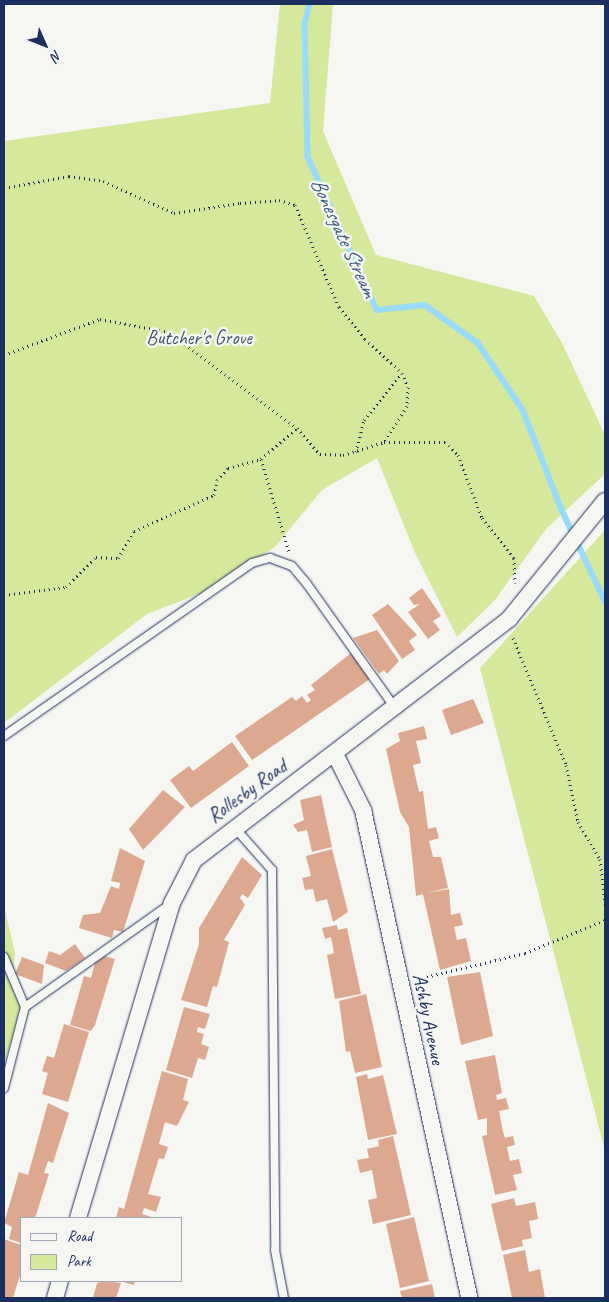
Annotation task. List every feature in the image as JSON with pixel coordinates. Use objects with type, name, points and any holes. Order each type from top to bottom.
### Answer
[{"type":"street","name":"Rollesby Road","points":[[78,1217],[172,903],[194,860],[233,827],[335,754],[509,619],[603,503]]},
{"type":"street","name":"Ashby Avenue","points":[[335,754],[363,810],[399,983],[469,1298]]},
{"type":"street","points":[[55,1298],[60,1282]]},
{"type":"lane","points":[[4,736],[252,563],[270,558],[292,566],[395,708]]},
{"type":"lane","points":[[233,827],[272,870],[275,1250],[286,1297]]},
{"type":"lane","points":[[25,1007],[172,903]]},
{"type":"lane","points":[[4,957],[25,1007],[4,1088]]},
{"type":"path","points":[[4,188],[68,176],[103,181],[174,213],[240,203],[279,200],[295,205],[339,307],[365,339],[402,373],[408,387],[407,406],[384,442]]},
{"type":"path","points":[[4,355],[100,319],[169,332],[297,428],[320,454],[356,452],[384,442],[445,442],[458,455],[482,518],[514,558],[515,587]]},
{"type":"path","points":[[356,452],[364,420],[402,373]]},
{"type":"path","points":[[4,595],[66,586],[96,557],[118,558],[134,531],[214,495],[217,480],[228,468],[260,460],[297,428]]},
{"type":"path","points":[[260,460],[292,566]]},
{"type":"path","points":[[509,619],[566,765],[578,822],[600,859],[605,904]]},
{"type":"path","points":[[399,983],[525,953],[605,920]]},
{"type":"green space","name":"Butcher's Grove","points":[[280,4],[333,4],[323,131],[376,255],[534,296],[562,343],[605,435],[605,474],[546,529],[495,600],[457,637],[415,553],[377,458],[322,490],[275,547],[201,593],[147,614],[4,723],[4,141],[270,103]]},
{"type":"green space","points":[[605,530],[605,1151],[480,668]]},
{"type":"green space","points":[[4,906],[15,953],[13,973],[24,999],[4,1064]]},
{"type":"building","points":[[422,588],[441,616],[433,621],[440,630],[428,639],[408,612],[420,604],[414,605],[409,598]]},
{"type":"building","points":[[388,604],[417,635],[409,641],[415,650],[402,659],[372,615]]},
{"type":"building","points":[[377,630],[399,661],[387,674],[384,670],[379,674],[353,638]]},
{"type":"building","points":[[351,653],[370,679],[252,760],[235,736],[292,697],[296,701],[302,696],[307,703],[311,700],[307,695],[315,690],[311,685]]},
{"type":"building","points":[[473,699],[484,723],[451,735],[442,710]]},
{"type":"building","points":[[424,726],[427,739],[416,741],[421,763],[413,765],[419,792],[423,791],[428,829],[436,827],[439,838],[429,841],[433,857],[441,857],[448,888],[426,893],[449,889],[451,915],[460,913],[463,925],[454,927],[457,940],[466,938],[471,961],[440,970],[423,894],[416,896],[409,827],[400,812],[386,749],[400,741],[398,733]]},
{"type":"building","points":[[232,742],[249,766],[191,808],[170,780],[189,766],[193,771]]},
{"type":"building","points":[[163,790],[185,807],[143,850],[129,829]]},
{"type":"building","points":[[321,795],[332,847],[312,852],[307,830],[298,832],[293,825],[304,820],[300,800]]},
{"type":"building","points":[[120,848],[145,861],[123,932],[114,930],[112,938],[79,928],[83,915],[100,913],[111,886],[119,889],[120,883],[111,881]]},
{"type":"building","points":[[332,849],[348,912],[333,922],[327,899],[316,902],[313,889],[305,890],[302,878],[311,876],[306,856]]},
{"type":"building","points":[[242,857],[262,875],[248,898],[242,894],[240,898],[245,905],[224,940],[229,942],[217,987],[213,986],[207,1007],[181,1000],[199,944],[199,928]]},
{"type":"building","points":[[337,925],[338,930],[347,928],[361,994],[335,999],[327,955],[334,953],[331,937],[325,939],[322,928]]},
{"type":"building","points":[[75,944],[85,958],[66,971],[45,963],[49,951],[60,955]]},
{"type":"building","points":[[105,956],[115,959],[95,1025],[91,1031],[70,1025],[84,976],[91,978],[95,963]]},
{"type":"building","points":[[22,957],[44,965],[42,984],[15,974]]},
{"type":"building","points":[[480,972],[493,1036],[461,1045],[447,977]]},
{"type":"building","points":[[366,994],[382,1067],[355,1073],[350,1051],[346,1052],[339,1001]]},
{"type":"building","points":[[184,1007],[210,1014],[205,1029],[198,1027],[197,1032],[204,1034],[201,1044],[209,1047],[205,1060],[198,1058],[192,1078],[166,1070]]},
{"type":"building","points":[[64,1024],[89,1032],[68,1102],[42,1094],[48,1073],[42,1071],[47,1056],[54,1058]]},
{"type":"building","points":[[495,1055],[502,1093],[496,1095],[497,1100],[506,1098],[509,1109],[499,1111],[503,1132],[505,1138],[513,1136],[515,1145],[507,1147],[510,1161],[519,1159],[522,1173],[513,1175],[517,1190],[495,1195],[482,1136],[487,1135],[487,1118],[478,1120],[465,1061]]},
{"type":"building","points":[[162,1071],[188,1079],[183,1100],[189,1102],[177,1126],[165,1122],[159,1144],[168,1147],[164,1159],[159,1158],[148,1194],[161,1197],[156,1212],[144,1208],[142,1214],[152,1217],[116,1217],[119,1207],[124,1209]]},
{"type":"building","points":[[367,1074],[368,1079],[383,1075],[397,1134],[368,1140],[356,1077]]},
{"type":"building","points":[[48,1103],[69,1113],[53,1163],[48,1161],[44,1173],[49,1174],[35,1217],[20,1217],[20,1243],[9,1239],[12,1227],[4,1223],[19,1172],[28,1175]]},
{"type":"building","points":[[393,1136],[411,1215],[373,1224],[368,1200],[377,1198],[372,1170],[360,1173],[357,1160],[369,1158],[367,1149],[379,1146],[378,1140]]},
{"type":"building","points":[[514,1198],[516,1206],[535,1202],[538,1219],[529,1221],[532,1238],[522,1240],[523,1246],[502,1251],[491,1204]]},
{"type":"building","points":[[414,1217],[429,1281],[400,1288],[386,1224]]},
{"type":"building","points":[[4,1239],[20,1245],[20,1275],[13,1298],[4,1298]]},
{"type":"building","points":[[525,1250],[529,1272],[540,1269],[545,1298],[512,1298],[503,1255]]},
{"type":"building","points":[[124,1282],[135,1282],[134,1285]]},
{"type":"building","points":[[97,1283],[121,1283],[116,1298],[93,1298]]},
{"type":"building","points":[[432,1284],[435,1298],[402,1298],[400,1291]]},
{"type":"waterway","name":"Bonesgate Stream","points":[[310,4],[305,24],[308,157],[377,310],[425,305],[478,343],[523,410],[562,510],[605,601]]}]
